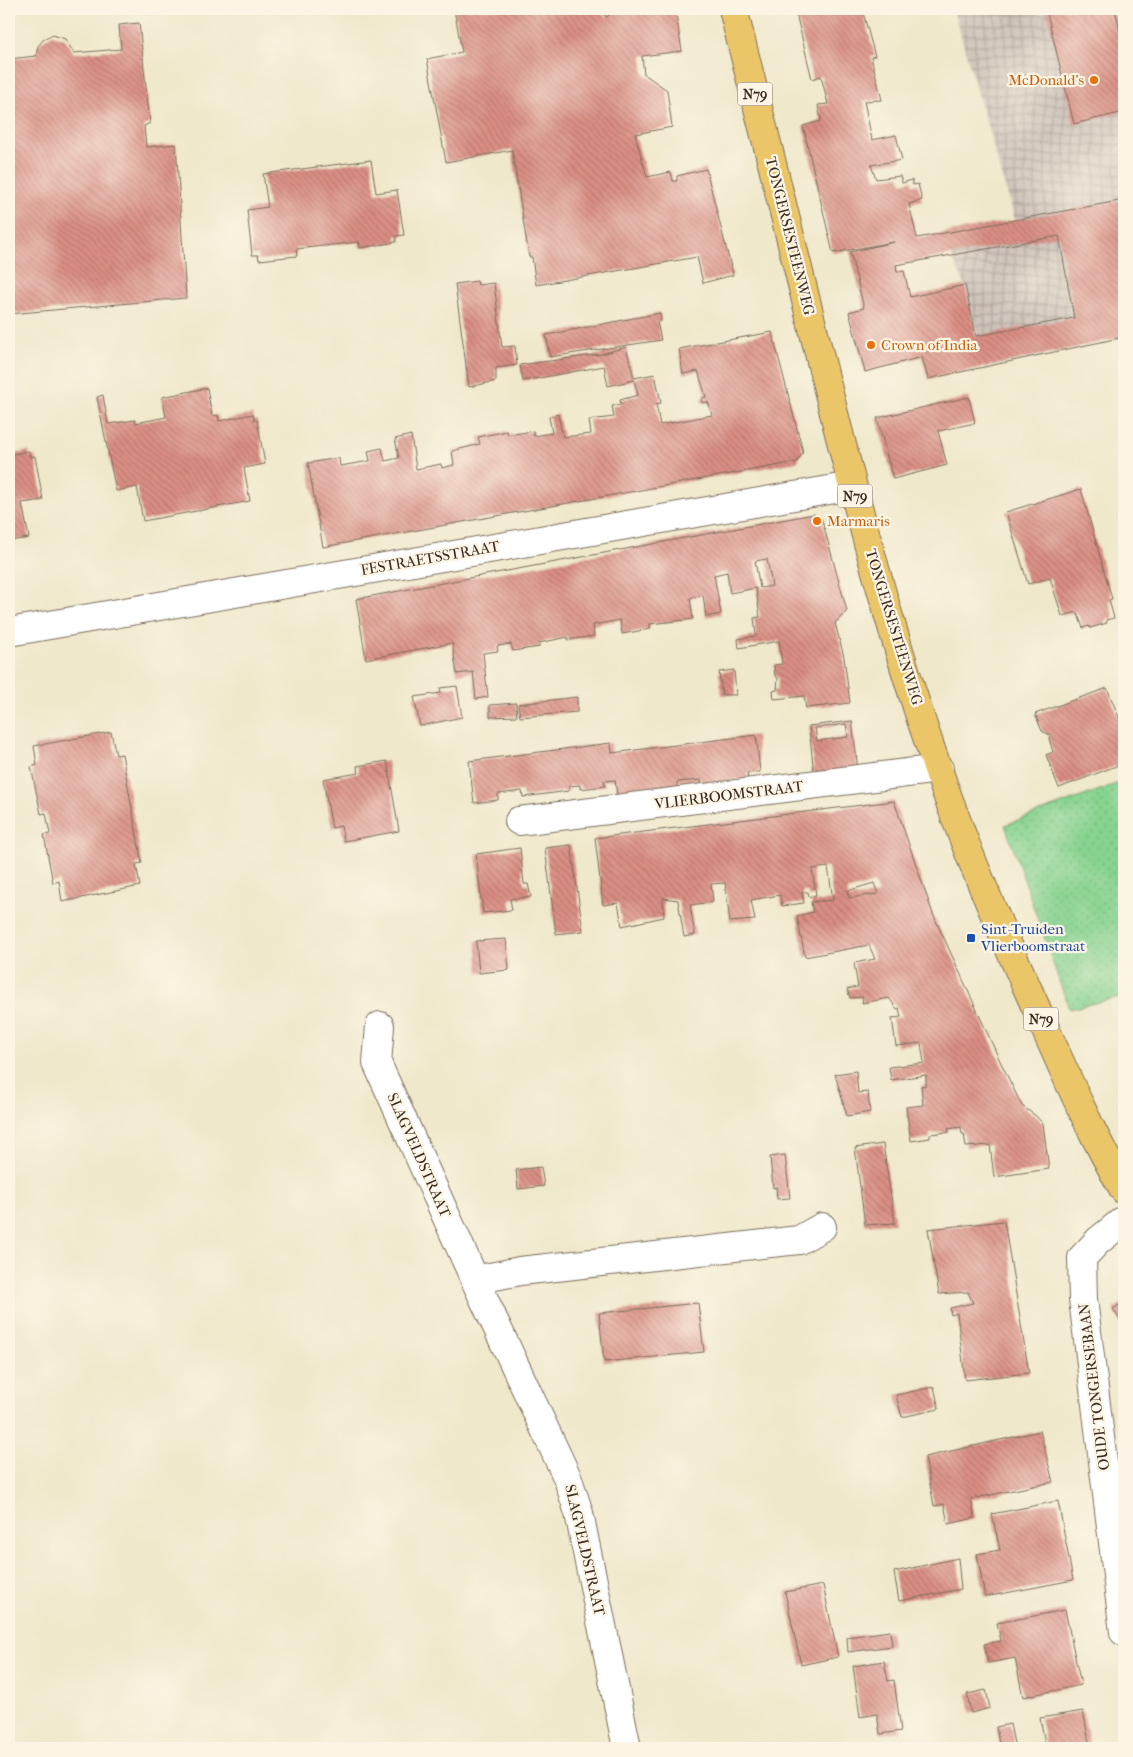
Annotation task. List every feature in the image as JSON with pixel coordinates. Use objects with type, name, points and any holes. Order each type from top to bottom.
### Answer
[{"type":"main road","name":"TONGERSESTEENWEG","points":[[733,9],[852,486],[896,637],[938,769],[1008,947],[1103,1155],[1124,1190]]},
{"type":"street","name":"FESTRAETSSTRAAT","points":[[9,632],[852,486]]},
{"type":"street","name":"VLIERBOOMSTRAAT","points":[[519,821],[938,769]]},
{"type":"street","name":"SLAGVELDSTRAAT","points":[[380,1026],[377,1063],[571,1488],[579,1513],[627,1748]]},
{"type":"street","name":"OUDE TONGERSEBAAN","points":[[1124,1220],[1098,1241],[1082,1258],[1082,1266],[1083,1299],[1124,1632]]},
{"type":"street","points":[[475,1280],[520,1270],[799,1240],[822,1228]]},
{"type":"shaded area","points":[[953,9],[1124,9],[1124,337],[985,368],[965,285],[951,255],[1015,220]]},
{"type":"green space","points":[[1124,781],[1124,996],[1069,1009],[1005,825]]},
{"type":"building","points":[[454,9],[595,9],[607,17],[614,9],[675,9],[682,51],[642,56],[644,74],[667,90],[672,127],[635,134],[647,177],[671,172],[673,181],[677,181],[677,176],[706,169],[733,275],[703,283],[697,257],[536,285],[532,257],[529,257],[512,150],[446,162],[427,59],[462,52]]},
{"type":"building","points":[[795,9],[862,9],[875,56],[871,57],[882,100],[864,101],[872,140],[896,135],[902,160],[871,165],[876,179],[900,176],[902,183],[912,180],[913,185],[918,184],[922,200],[909,204],[917,238],[1124,200],[1124,337],[928,379],[922,357],[865,372],[849,312],[864,308],[850,252],[894,242],[833,253],[803,126],[821,121],[818,105],[828,104],[821,76],[812,79]],"holes":[[[1059,236],[1074,318],[976,336],[965,285],[910,297],[904,271],[897,272],[896,265]]]},
{"type":"building","name":"McDonald's","points":[[1046,9],[1115,9],[1124,47],[1124,112],[1074,124]]},
{"type":"building","points":[[139,23],[150,123],[144,126],[146,147],[176,144],[186,298],[9,314],[9,59],[36,56],[38,46],[43,40],[53,35],[65,39],[74,53],[121,49],[119,25]]},
{"type":"building","points":[[371,160],[376,193],[397,190],[404,235],[396,236],[396,242],[360,248],[359,242],[296,249],[297,256],[259,260],[258,255],[252,255],[247,210],[268,207],[263,174]]},
{"type":"building","points":[[477,281],[478,285],[494,283],[502,347],[515,346],[517,365],[496,368],[496,381],[469,387],[455,284]]},
{"type":"building","points":[[660,313],[661,321],[657,322],[661,340],[550,357],[546,335]]},
{"type":"building","points":[[772,332],[803,452],[797,462],[323,547],[308,463],[339,458],[340,466],[370,461],[368,451],[382,448],[385,461],[399,458],[395,439],[411,435],[416,469],[441,464],[442,468],[454,465],[452,451],[480,444],[478,437],[507,431],[508,435],[533,431],[534,436],[552,433],[549,417],[558,414],[563,437],[591,434],[589,420],[614,417],[612,406],[621,404],[620,400],[638,395],[634,380],[608,386],[604,366],[523,381],[520,365],[602,354],[626,347],[634,378],[655,374],[661,403],[656,404],[660,425],[712,415],[708,402],[702,403],[701,398],[706,397],[698,371],[683,374],[679,349]]},
{"type":"building","points":[[207,388],[212,416],[218,415],[219,421],[253,414],[254,420],[257,420],[265,464],[244,468],[250,501],[143,521],[137,487],[116,491],[97,397],[103,395],[108,424],[135,420],[136,423],[166,417],[162,397]]},
{"type":"building","points":[[969,397],[975,423],[938,431],[947,465],[893,479],[877,418]]},
{"type":"building","points":[[29,451],[30,457],[35,456],[43,500],[22,503],[29,538],[9,541],[9,455]]},
{"type":"building","points":[[1081,489],[1112,599],[1109,600],[1114,618],[1106,620],[1107,623],[1090,628],[1089,626],[1083,628],[1077,612],[1062,616],[1050,578],[1028,584],[1006,512]]},
{"type":"building","points":[[814,514],[822,520],[847,611],[835,623],[844,657],[850,703],[806,708],[804,696],[774,699],[773,691],[777,690],[778,678],[775,676],[774,665],[782,664],[779,641],[739,648],[738,639],[756,636],[754,618],[760,617],[756,588],[730,593],[727,572],[714,575],[721,614],[706,617],[703,595],[690,598],[693,619],[650,624],[650,629],[622,634],[620,620],[593,625],[594,636],[568,640],[568,637],[539,643],[539,647],[513,651],[511,644],[497,646],[498,651],[483,653],[488,697],[476,699],[473,672],[457,674],[452,643],[366,659],[356,599]],"holes":[[[767,559],[772,586],[760,588],[755,561]]]},
{"type":"building","points":[[734,670],[736,695],[722,695],[719,672]]},
{"type":"building","points":[[457,686],[462,717],[420,726],[414,697],[441,693],[440,688]]},
{"type":"building","points":[[1107,688],[1124,730],[1124,763],[1059,788],[1046,755],[1053,752],[1049,738],[1050,735],[1042,731],[1035,714]]},
{"type":"building","points":[[577,697],[577,712],[520,717],[518,704]]},
{"type":"building","points":[[516,703],[517,716],[490,717],[490,705]]},
{"type":"building","points":[[852,721],[858,770],[814,775],[809,726]],"holes":[[[846,724],[848,737],[817,741],[815,728]]]},
{"type":"building","points":[[111,732],[116,755],[122,754],[142,863],[136,864],[140,886],[62,902],[59,881],[53,883],[44,835],[50,834],[46,813],[41,814],[31,767],[37,765],[34,746]]},
{"type":"building","points":[[756,735],[760,772],[747,773],[748,779],[701,784],[701,780],[677,782],[677,787],[617,795],[615,780],[604,781],[605,786],[580,789],[580,785],[569,786],[569,791],[523,797],[522,791],[498,794],[498,800],[474,803],[469,761],[611,743],[612,753]]},
{"type":"building","points":[[387,761],[399,831],[344,841],[341,826],[332,828],[323,779],[359,773],[357,766]]},
{"type":"building","points":[[894,801],[933,914],[1001,1063],[1022,1106],[1036,1116],[1043,1124],[1049,1169],[994,1177],[990,1145],[966,1147],[961,1127],[948,1129],[949,1132],[930,1134],[930,1138],[911,1141],[906,1107],[923,1105],[921,1086],[926,1085],[926,1075],[891,1080],[889,1067],[924,1063],[921,1043],[896,1046],[892,1018],[901,1017],[899,1008],[897,1009],[889,998],[862,1003],[863,997],[850,998],[847,989],[858,987],[854,963],[875,959],[869,945],[805,957],[797,916],[813,912],[811,902],[833,900],[828,867],[812,869],[816,895],[809,897],[808,892],[802,892],[804,903],[782,906],[780,895],[751,900],[755,920],[730,922],[725,883],[711,884],[713,902],[690,905],[695,935],[684,937],[678,900],[663,898],[664,917],[622,926],[618,903],[603,905],[595,838]],"holes":[[[874,883],[878,894],[849,898],[847,891]]]},
{"type":"building","points":[[571,845],[583,931],[556,934],[545,848]]},
{"type":"building","points":[[520,848],[524,884],[528,884],[531,897],[510,899],[512,910],[483,913],[476,854]]},
{"type":"building","points":[[506,939],[509,970],[479,973],[476,941]]},
{"type":"building","points":[[856,1071],[858,1093],[868,1092],[870,1112],[847,1116],[835,1074]]},
{"type":"building","points":[[883,1144],[895,1223],[865,1225],[855,1148]]},
{"type":"building","points":[[785,1155],[790,1198],[777,1199],[776,1187],[773,1188],[770,1157]]},
{"type":"building","points":[[541,1167],[544,1186],[518,1189],[516,1170]]},
{"type":"building","points":[[1004,1221],[1029,1373],[965,1380],[957,1313],[951,1315],[950,1308],[973,1303],[968,1292],[939,1294],[928,1229]]},
{"type":"building","points":[[1124,1302],[1124,1327],[1113,1309]]},
{"type":"building","points":[[698,1303],[704,1352],[604,1362],[599,1313]]},
{"type":"building","points":[[934,1387],[939,1409],[902,1417],[896,1395]]},
{"type":"building","points":[[1040,1431],[1053,1482],[971,1499],[975,1518],[948,1524],[944,1504],[934,1506],[925,1457]]},
{"type":"building","points":[[1058,1501],[1073,1580],[985,1597],[977,1554],[1000,1550],[992,1514]]},
{"type":"building","points":[[958,1558],[961,1589],[899,1601],[894,1572]]},
{"type":"building","points":[[823,1585],[838,1657],[801,1665],[785,1592]]},
{"type":"building","points":[[1065,1610],[1081,1685],[1023,1697],[1015,1658],[988,1663],[984,1644],[1001,1641],[997,1623]]},
{"type":"building","points":[[890,1631],[892,1646],[848,1652],[847,1637]]},
{"type":"building","points":[[884,1661],[888,1681],[894,1680],[901,1731],[880,1734],[877,1714],[860,1717],[853,1666]]},
{"type":"building","points":[[986,1690],[990,1708],[971,1713],[967,1694]]},
{"type":"building","points":[[1083,1711],[1090,1747],[1046,1748],[1040,1718]]},
{"type":"building","points":[[1010,1724],[1015,1748],[1000,1748],[996,1727]]},
{"type":"place","name":"McDonald's","points":[[1094,80]]},
{"type":"place","name":"Crown of India","points":[[871,345]]},
{"type":"place","name":"Marmaris","points":[[817,521]]},
{"type":"place","name":"Sint-Truiden Vlierboomstraat","points":[[971,938]]}]
